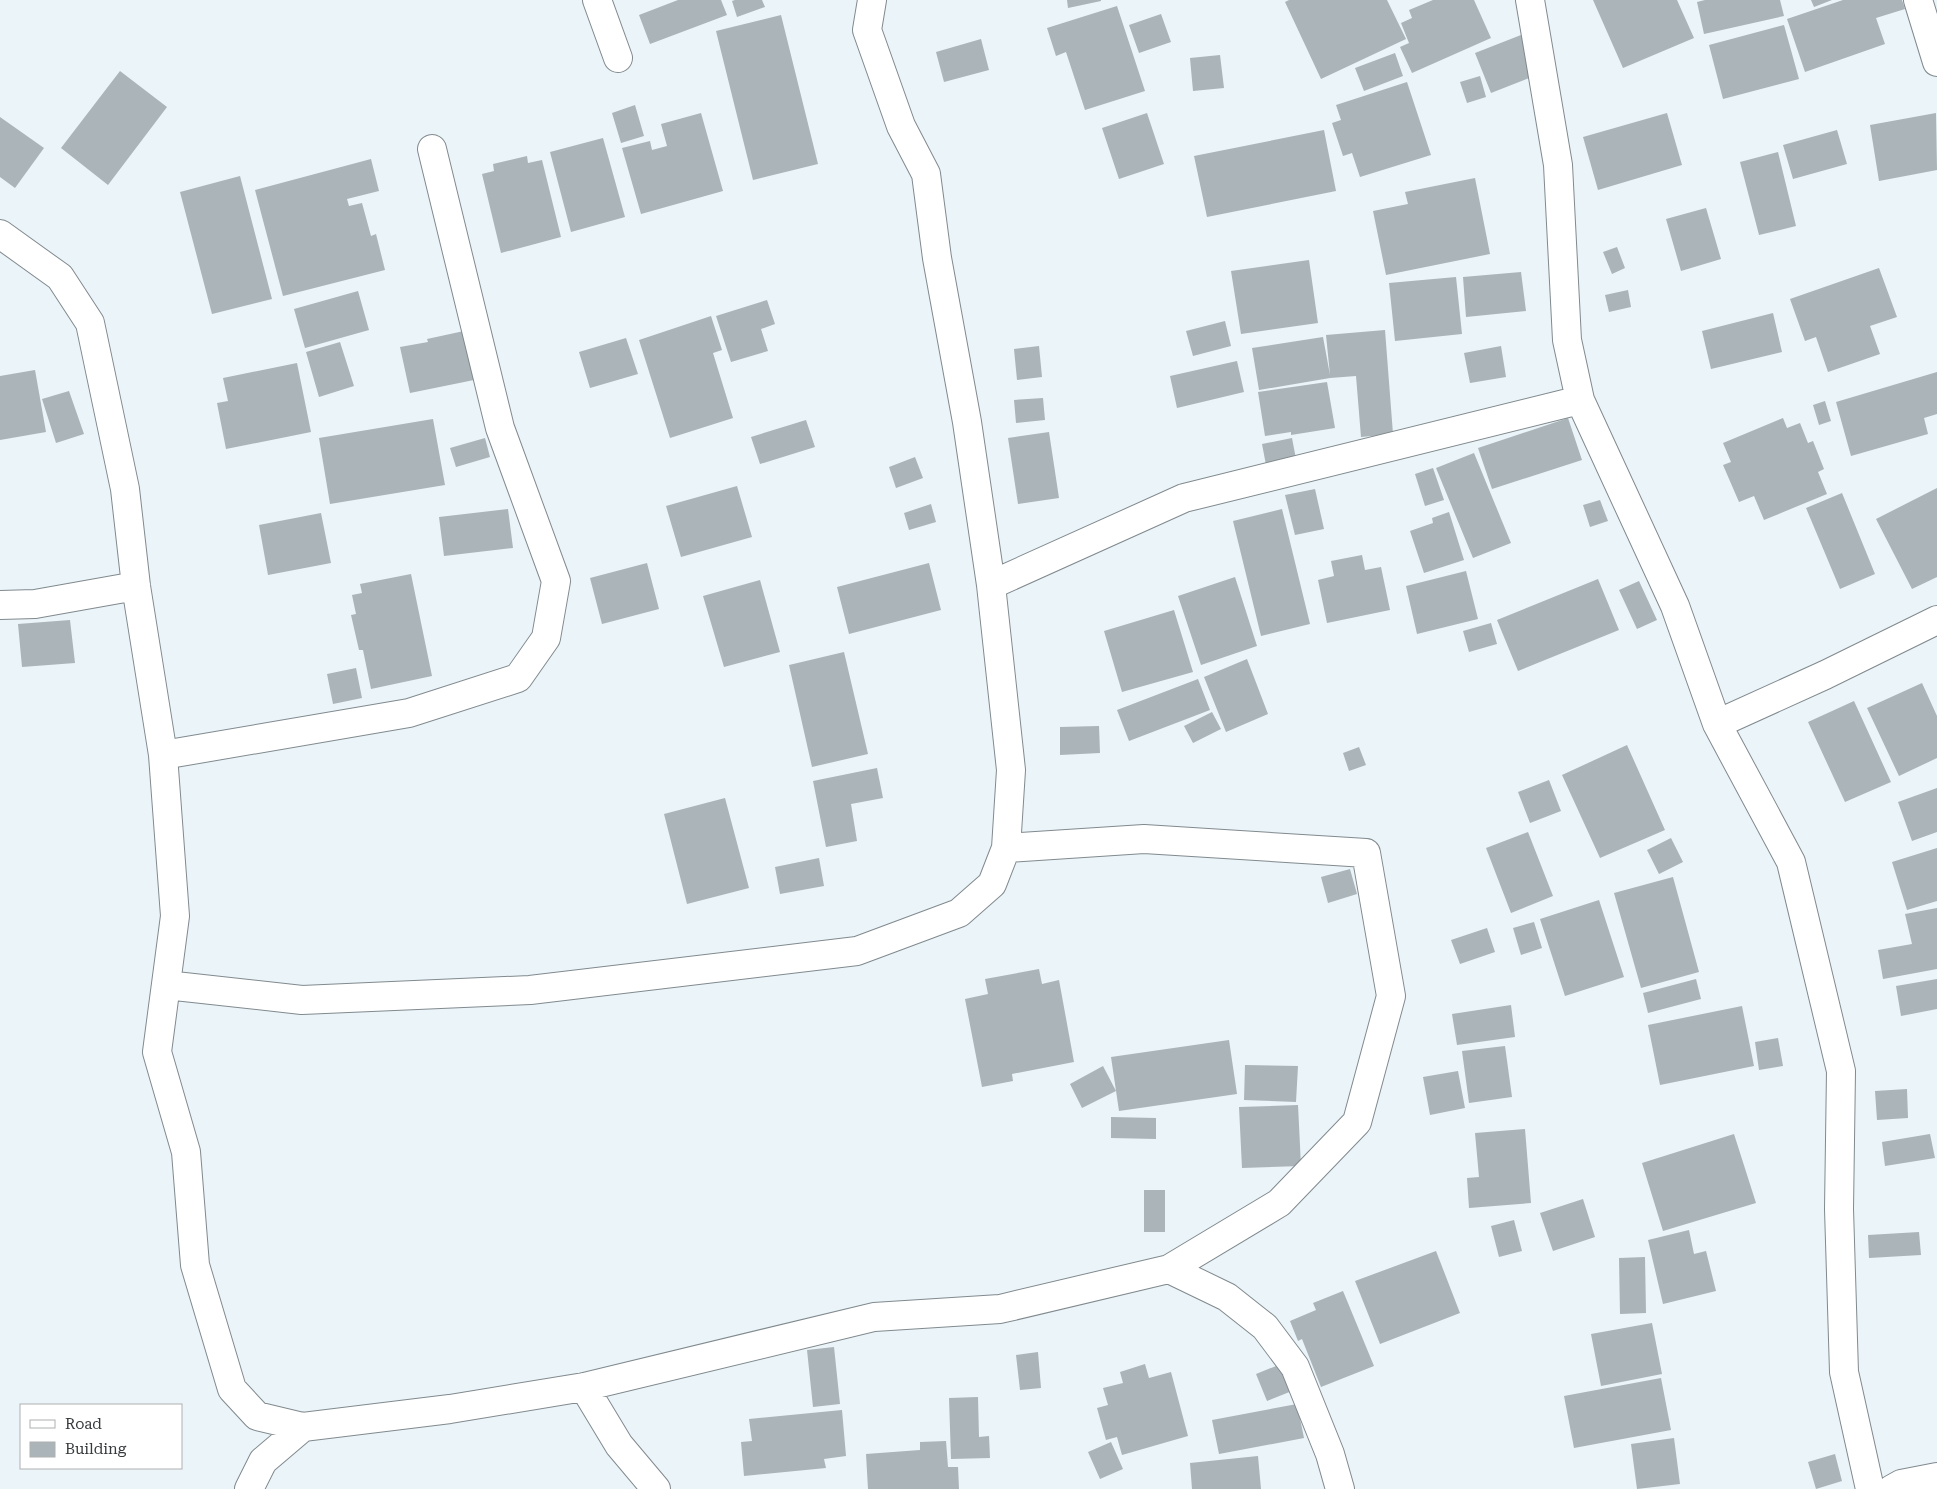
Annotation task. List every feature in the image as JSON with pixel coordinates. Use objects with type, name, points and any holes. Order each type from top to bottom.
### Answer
[{"type":"street","points":[[597,0],[618,58]]},
{"type":"street","points":[[166,985],[302,1000],[520,991],[857,951],[958,913],[992,884],[1006,848],[1011,770],[991,585],[967,422],[937,258],[926,174],[901,126],[867,30],[872,0]]},
{"type":"street","points":[[1530,0],[1558,165],[1567,340],[1580,400],[1675,606],[1717,724],[1791,862],[1841,1071],[1839,1209],[1844,1372],[1870,1489]]},
{"type":"street","points":[[1918,0],[1937,62]]},
{"type":"street","points":[[163,755],[409,713],[518,678],[546,638],[556,581],[500,428],[432,149]]},
{"type":"street","points":[[0,234],[60,277],[90,323],[125,489],[136,586],[163,755],[175,916],[157,1052],[186,1152],[195,1265],[232,1389],[257,1416],[303,1427],[450,1409],[584,1387],[874,1316],[1000,1309],[1169,1269],[1279,1203],[1357,1122],[1391,996],[1366,853],[1144,839],[1006,848]]},
{"type":"street","points":[[991,585],[1184,498],[1580,400]]},
{"type":"street","points":[[0,605],[35,604],[136,586]]},
{"type":"street","points":[[1717,724],[1825,675],[1937,620]]},
{"type":"street","points":[[1169,1269],[1227,1296],[1266,1327],[1295,1367],[1330,1454],[1340,1489]]},
{"type":"street","points":[[584,1387],[619,1445],[656,1489]]},
{"type":"street","points":[[248,1489],[263,1461],[303,1427]]},
{"type":"street","points":[[1892,1489],[1901,1484],[1937,1477]]},
{"type":"building","points":[[678,0],[721,0],[727,15],[650,44],[639,15]]},
{"type":"building","points":[[762,0],[765,7],[737,17],[732,1]]},
{"type":"building","points":[[1067,0],[1101,0],[1101,1],[1068,8]]},
{"type":"building","points":[[1289,0],[1387,0],[1406,39],[1321,79],[1285,2]]},
{"type":"building","points":[[1433,0],[1474,0],[1491,38],[1412,73],[1400,47],[1409,43],[1401,23],[1412,18],[1409,10]]},
{"type":"building","points":[[1593,0],[1677,0],[1694,38],[1623,68]]},
{"type":"building","points":[[1705,0],[1780,0],[1784,16],[1704,34],[1697,2]]},
{"type":"building","points":[[1811,0],[1832,0],[1814,7]]},
{"type":"building","points":[[1843,0],[1902,0],[1905,9],[1876,18],[1885,44],[1805,72],[1787,19]]},
{"type":"building","points":[[1117,6],[1145,91],[1085,110],[1066,52],[1056,56],[1047,28]]},
{"type":"building","points":[[1161,14],[1171,42],[1139,53],[1129,25]]},
{"type":"building","points":[[781,15],[818,164],[753,180],[716,31]]},
{"type":"building","points":[[1784,25],[1799,79],[1723,99],[1709,45]]},
{"type":"building","points":[[1521,35],[1537,75],[1491,93],[1475,53]]},
{"type":"building","points":[[981,39],[989,70],[944,82],[936,52]]},
{"type":"building","points":[[1395,53],[1403,76],[1364,91],[1355,68]]},
{"type":"building","points":[[1220,55],[1224,88],[1193,91],[1190,58]]},
{"type":"building","points":[[120,71],[167,107],[108,185],[61,148]]},
{"type":"building","points":[[1480,76],[1486,97],[1467,103],[1460,82]]},
{"type":"building","points":[[1407,82],[1431,155],[1360,177],[1352,153],[1343,156],[1332,123],[1341,120],[1336,105]]},
{"type":"building","points":[[635,105],[644,136],[621,143],[612,113]]},
{"type":"building","points":[[701,113],[723,191],[641,214],[622,148],[650,141],[652,150],[667,146],[661,124]]},
{"type":"building","points":[[1147,113],[1164,164],[1119,179],[1102,128]]},
{"type":"building","points":[[1667,113],[1682,165],[1598,190],[1583,137]]},
{"type":"building","points":[[1936,113],[1937,170],[1879,181],[1870,125]]},
{"type":"building","points":[[0,117],[44,148],[15,188],[0,177]]},
{"type":"building","points":[[1324,130],[1336,191],[1207,217],[1194,156]]},
{"type":"building","points":[[1837,130],[1847,164],[1793,179],[1783,145]]},
{"type":"building","points":[[603,138],[625,217],[571,232],[550,152]]},
{"type":"building","points":[[1778,152],[1796,226],[1759,235],[1740,162]]},
{"type":"building","points":[[527,156],[528,163],[542,160],[561,237],[501,253],[482,174],[494,171],[493,164]]},
{"type":"building","points":[[371,159],[379,191],[347,199],[349,206],[362,203],[371,236],[376,234],[385,270],[283,296],[255,190]]},
{"type":"building","points":[[240,176],[272,299],[212,314],[180,192]]},
{"type":"building","points":[[1475,178],[1490,254],[1386,275],[1373,211],[1408,204],[1405,192]]},
{"type":"building","points":[[1706,208],[1721,259],[1681,271],[1666,219]]},
{"type":"building","points":[[1617,247],[1625,268],[1612,274],[1603,252]]},
{"type":"building","points":[[1309,260],[1318,323],[1241,334],[1231,271]]},
{"type":"building","points":[[1879,268],[1897,317],[1870,326],[1880,354],[1828,372],[1816,337],[1805,341],[1790,299]]},
{"type":"building","points":[[1521,272],[1526,311],[1466,317],[1463,277]]},
{"type":"building","points":[[1456,277],[1462,334],[1395,341],[1389,283]]},
{"type":"building","points":[[1628,290],[1631,307],[1609,312],[1605,295]]},
{"type":"building","points":[[358,291],[369,330],[305,348],[294,309]]},
{"type":"building","points":[[767,300],[775,324],[761,329],[768,351],[731,362],[716,316]]},
{"type":"building","points":[[1773,313],[1782,352],[1711,369],[1702,331]]},
{"type":"building","points":[[711,316],[722,350],[713,353],[733,418],[670,438],[639,340]]},
{"type":"building","points":[[1225,321],[1231,346],[1193,356],[1186,331]]},
{"type":"building","points":[[1385,330],[1393,434],[1361,437],[1356,376],[1330,378],[1259,390],[1252,348],[1323,337],[1330,375],[1326,335]]},
{"type":"building","points":[[464,331],[474,380],[410,393],[400,347],[428,342],[427,339]]},
{"type":"building","points":[[626,338],[638,374],[590,388],[579,352]]},
{"type":"building","points":[[340,342],[354,386],[319,397],[306,352]]},
{"type":"building","points":[[1039,346],[1042,377],[1017,380],[1014,349]]},
{"type":"building","points":[[1501,346],[1506,377],[1470,383],[1464,353]]},
{"type":"building","points":[[1237,361],[1244,392],[1177,408],[1170,376]]},
{"type":"building","points":[[297,363],[311,432],[226,449],[217,403],[228,401],[223,378]]},
{"type":"building","points":[[35,370],[46,432],[0,440],[0,376]]},
{"type":"building","points":[[1937,372],[1937,414],[1924,418],[1928,434],[1851,456],[1836,402]]},
{"type":"building","points":[[1327,382],[1335,428],[1291,435],[1291,432],[1265,436],[1258,392]]},
{"type":"building","points":[[69,391],[84,434],[56,443],[42,399]]},
{"type":"building","points":[[1043,398],[1045,420],[1016,423],[1014,400]]},
{"type":"building","points":[[1825,401],[1831,421],[1819,425],[1813,405]]},
{"type":"building","points":[[1568,418],[1582,460],[1492,489],[1478,448]]},
{"type":"building","points":[[1783,418],[1787,428],[1800,423],[1808,443],[1813,441],[1824,469],[1818,472],[1827,494],[1764,520],[1754,496],[1739,502],[1723,465],[1731,462],[1723,443]]},
{"type":"building","points":[[433,419],[445,485],[330,504],[319,438]]},
{"type":"building","points":[[806,420],[815,447],[760,464],[751,437]]},
{"type":"building","points":[[1049,432],[1059,498],[1018,504],[1008,438]]},
{"type":"building","points":[[485,438],[490,457],[456,467],[450,448]]},
{"type":"building","points":[[1292,438],[1296,459],[1266,465],[1262,444]]},
{"type":"building","points":[[1474,453],[1511,543],[1473,558],[1436,468]]},
{"type":"building","points":[[915,457],[923,478],[896,488],[889,467]]},
{"type":"building","points":[[1433,468],[1444,500],[1425,506],[1415,474]]},
{"type":"building","points":[[737,486],[752,537],[681,557],[666,506]]},
{"type":"building","points":[[1937,488],[1937,577],[1912,589],[1876,519]]},
{"type":"building","points":[[1315,489],[1324,529],[1295,535],[1285,495]]},
{"type":"building","points":[[1842,493],[1875,574],[1840,589],[1806,508]]},
{"type":"building","points":[[1600,500],[1608,521],[1590,527],[1583,505]]},
{"type":"building","points":[[931,504],[936,522],[909,530],[904,513]]},
{"type":"building","points":[[508,509],[513,548],[444,556],[439,517]]},
{"type":"building","points":[[1282,509],[1310,624],[1261,636],[1233,521]]},
{"type":"building","points":[[1449,512],[1464,560],[1424,573],[1410,531],[1433,523],[1432,518]]},
{"type":"building","points":[[321,513],[331,563],[268,575],[259,525]]},
{"type":"building","points":[[1362,555],[1365,570],[1381,567],[1390,610],[1327,623],[1318,580],[1334,576],[1331,561]]},
{"type":"building","points":[[647,563],[659,609],[602,624],[590,578]]},
{"type":"building","points":[[929,563],[941,610],[849,634],[837,587]]},
{"type":"building","points":[[1466,571],[1478,619],[1417,634],[1406,586]]},
{"type":"building","points":[[411,574],[432,676],[371,689],[363,650],[359,650],[351,615],[356,614],[352,595],[362,593],[360,584]]},
{"type":"building","points":[[1235,577],[1257,646],[1201,665],[1178,596]]},
{"type":"building","points":[[1598,579],[1619,630],[1518,671],[1497,620]]},
{"type":"building","points":[[760,580],[780,652],[724,667],[703,596]]},
{"type":"building","points":[[1639,581],[1657,620],[1637,629],[1619,590]]},
{"type":"building","points":[[1174,610],[1193,672],[1122,692],[1104,631]]},
{"type":"building","points":[[70,620],[75,663],[22,667],[18,624]]},
{"type":"building","points":[[1491,623],[1497,644],[1469,652],[1463,631]]},
{"type":"building","points":[[844,652],[868,754],[812,767],[789,665]]},
{"type":"building","points":[[1247,659],[1268,714],[1226,732],[1204,677]]},
{"type":"building","points":[[356,668],[362,698],[333,704],[327,674]]},
{"type":"building","points":[[1198,679],[1210,710],[1129,741],[1117,710]]},
{"type":"building","points":[[1922,683],[1937,716],[1937,758],[1899,776],[1867,708]]},
{"type":"building","points":[[1854,701],[1891,782],[1845,802],[1808,722]]},
{"type":"building","points":[[1212,712],[1221,729],[1193,743],[1184,726]]},
{"type":"building","points":[[1099,726],[1100,753],[1060,755],[1060,727]]},
{"type":"building","points":[[1627,745],[1665,830],[1600,858],[1562,775]]},
{"type":"building","points":[[1359,747],[1366,765],[1349,771],[1343,753]]},
{"type":"building","points":[[877,768],[883,798],[851,804],[857,841],[826,847],[813,781]]},
{"type":"building","points":[[1549,780],[1561,811],[1530,823],[1518,792]]},
{"type":"building","points":[[1937,788],[1937,832],[1912,841],[1898,802]]},
{"type":"building","points":[[725,798],[749,888],[687,904],[664,814]]},
{"type":"building","points":[[1528,832],[1553,896],[1511,913],[1486,848]]},
{"type":"building","points":[[1671,838],[1683,862],[1659,874],[1647,850]]},
{"type":"building","points":[[1937,848],[1937,901],[1907,910],[1892,862]]},
{"type":"building","points":[[819,858],[824,886],[780,894],[775,867]]},
{"type":"building","points":[[1350,869],[1357,894],[1328,903],[1321,877]]},
{"type":"building","points":[[1673,877],[1699,972],[1641,988],[1614,893]]},
{"type":"building","points":[[1599,900],[1624,977],[1565,996],[1540,919]]},
{"type":"building","points":[[1937,908],[1937,969],[1883,979],[1878,950],[1912,944],[1905,914]]},
{"type":"building","points":[[1534,922],[1542,948],[1521,955],[1513,928]]},
{"type":"building","points":[[1487,928],[1495,952],[1460,964],[1451,940]]},
{"type":"building","points":[[1039,969],[1042,984],[1059,980],[1074,1062],[1012,1074],[1013,1081],[982,1087],[965,999],[988,994],[985,979]]},
{"type":"building","points":[[1696,979],[1701,999],[1648,1013],[1643,993]]},
{"type":"building","points":[[1937,979],[1937,1009],[1901,1016],[1896,986]]},
{"type":"building","points":[[1511,1005],[1515,1037],[1457,1045],[1452,1014]]},
{"type":"building","points":[[1742,1006],[1754,1066],[1660,1085],[1648,1025]]},
{"type":"building","points":[[1778,1038],[1783,1066],[1759,1070],[1755,1042]]},
{"type":"building","points":[[1229,1040],[1237,1094],[1119,1111],[1111,1057]]},
{"type":"building","points":[[1505,1046],[1512,1097],[1469,1103],[1462,1051]]},
{"type":"building","points":[[1245,1065],[1298,1066],[1296,1102],[1244,1100]]},
{"type":"building","points":[[1103,1066],[1116,1091],[1082,1108],[1070,1084]]},
{"type":"building","points":[[1458,1071],[1465,1108],[1430,1115],[1423,1077]]},
{"type":"building","points":[[1907,1089],[1908,1118],[1877,1120],[1875,1091]]},
{"type":"building","points":[[1298,1105],[1301,1166],[1242,1168],[1239,1107]]},
{"type":"building","points":[[1111,1117],[1156,1118],[1156,1139],[1111,1138]]},
{"type":"building","points":[[1525,1129],[1531,1203],[1469,1208],[1467,1178],[1479,1177],[1475,1133]]},
{"type":"building","points":[[1734,1134],[1756,1203],[1663,1231],[1642,1163]]},
{"type":"building","points":[[1930,1134],[1935,1158],[1885,1166],[1882,1142]]},
{"type":"building","points":[[1144,1190],[1165,1190],[1165,1232],[1144,1232]]},
{"type":"building","points":[[1583,1199],[1595,1237],[1553,1251],[1540,1213]]},
{"type":"building","points":[[1514,1220],[1522,1251],[1499,1257],[1491,1226]]},
{"type":"building","points":[[1689,1230],[1694,1254],[1706,1251],[1716,1291],[1663,1304],[1648,1240]]},
{"type":"building","points":[[1919,1232],[1921,1255],[1869,1258],[1868,1235]]},
{"type":"building","points":[[1436,1251],[1460,1313],[1380,1344],[1355,1281]]},
{"type":"building","points":[[1645,1257],[1646,1313],[1620,1314],[1619,1258]]},
{"type":"building","points":[[1343,1291],[1374,1366],[1321,1387],[1302,1339],[1298,1341],[1290,1321],[1316,1310],[1313,1303]]},
{"type":"building","points":[[1652,1323],[1662,1374],[1601,1386],[1591,1334]]},
{"type":"building","points":[[834,1347],[840,1404],[813,1407],[807,1350]]},
{"type":"building","points":[[1038,1352],[1041,1388],[1020,1390],[1016,1355]]},
{"type":"building","points":[[1145,1364],[1149,1378],[1171,1372],[1188,1436],[1122,1455],[1117,1437],[1106,1440],[1097,1408],[1108,1405],[1103,1388],[1123,1383],[1120,1372]]},
{"type":"building","points":[[1281,1364],[1292,1391],[1267,1401],[1256,1374]]},
{"type":"building","points":[[1661,1378],[1671,1430],[1574,1448],[1564,1396]]},
{"type":"building","points":[[978,1397],[979,1437],[989,1436],[990,1458],[951,1459],[949,1398]]},
{"type":"building","points":[[1297,1404],[1304,1438],[1219,1454],[1212,1420]]},
{"type":"building","points":[[842,1410],[846,1456],[824,1459],[826,1468],[744,1476],[741,1442],[752,1441],[749,1419]]},
{"type":"building","points":[[1674,1438],[1680,1484],[1637,1489],[1631,1444]]},
{"type":"building","points":[[946,1441],[948,1467],[958,1467],[959,1489],[868,1489],[866,1454],[920,1450],[920,1442]]},
{"type":"building","points":[[1111,1442],[1123,1469],[1100,1479],[1088,1452]]},
{"type":"building","points":[[1835,1454],[1842,1481],[1816,1489],[1808,1462]]},
{"type":"building","points":[[1258,1456],[1261,1489],[1192,1489],[1190,1463]]}]
